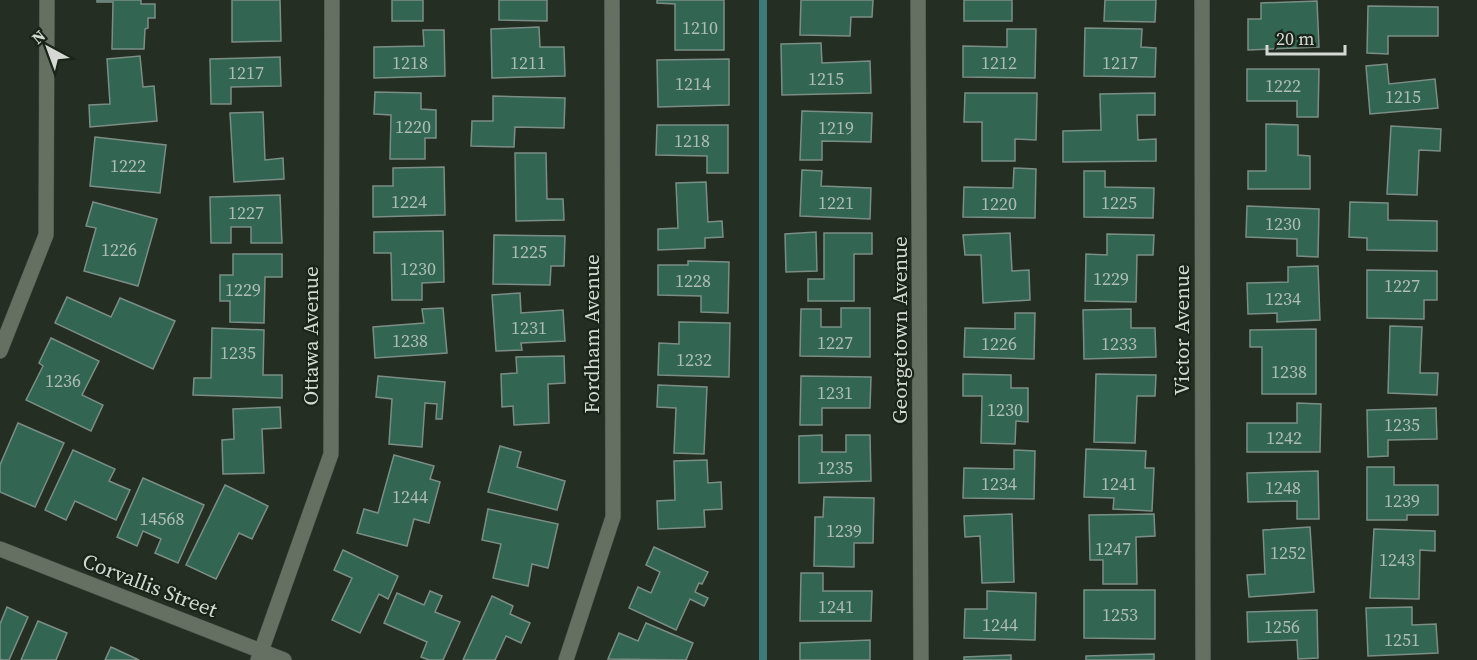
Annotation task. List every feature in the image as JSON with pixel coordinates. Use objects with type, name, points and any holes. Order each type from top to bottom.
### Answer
[{"type":"street","points":[[0,351],[46,235],[47,0]]},
{"type":"street","name":"Ottawa Avenue","points":[[260,656],[331,454],[332,0]]},
{"type":"street","name":"Fordham Avenue","points":[[566,660],[613,517],[612,0]]},
{"type":"street","name":"Georgetown Avenue","points":[[918,0],[921,660]]},
{"type":"street","name":"Victor Avenue","points":[[1202,0],[1203,660]]},
{"type":"street","name":"Corvallis Street","points":[[0,549],[260,656],[284,660]]},
{"type":"building","points":[[97,0],[141,0],[141,4],[155,4],[155,18],[148,18],[148,28],[145,29],[144,49],[112,49],[113,2],[97,2]]},
{"type":"building","points":[[232,0],[280,0],[281,41],[232,42]]},
{"type":"building","points":[[392,0],[423,0],[423,21],[392,21]]},
{"type":"building","points":[[499,0],[547,0],[547,21],[499,20]]},
{"type":"building","points":[[657,0],[724,0],[724,50],[675,50],[675,4],[657,3]]},
{"type":"building","points":[[801,0],[873,0],[872,17],[851,17],[850,36],[800,35]]},
{"type":"building","points":[[964,0],[1012,0],[1012,21],[964,21]]},
{"type":"building","points":[[1105,0],[1156,0],[1155,22],[1104,21]]},
{"type":"building","points":[[1317,1],[1319,47],[1248,50],[1248,19],[1261,19],[1261,3]]},
{"type":"building","points":[[1368,6],[1438,7],[1438,36],[1388,36],[1388,54],[1367,53]]},
{"type":"building","points":[[539,27],[540,47],[564,47],[565,76],[492,78],[491,29]]},
{"type":"building","points":[[1085,28],[1142,29],[1141,47],[1156,48],[1155,77],[1084,76]]},
{"type":"building","points":[[1007,29],[1036,29],[1035,78],[963,77],[963,46],[1007,47]]},
{"type":"building","points":[[423,30],[444,30],[445,76],[374,78],[374,47],[424,46]]},
{"type":"building","points":[[821,43],[822,63],[870,61],[871,93],[782,95],[781,44]]},
{"type":"building","points":[[140,56],[143,87],[154,86],[157,121],[90,127],[89,105],[110,104],[107,59]]},
{"type":"building","points":[[280,57],[281,86],[231,87],[231,104],[211,104],[210,59]]},
{"type":"building","points":[[729,59],[729,105],[658,107],[657,60]]},
{"type":"building","points":[[1387,64],[1389,84],[1435,79],[1438,108],[1370,114],[1366,66]]},
{"type":"building","points":[[1247,69],[1319,69],[1318,117],[1297,117],[1297,101],[1247,101]]},
{"type":"building","points":[[375,92],[421,93],[421,109],[436,110],[436,138],[425,138],[425,159],[390,159],[391,115],[374,114]]},
{"type":"building","points":[[965,93],[1037,93],[1036,140],[1015,139],[1015,161],[982,161],[982,122],[964,122]]},
{"type":"building","points":[[1155,93],[1155,115],[1137,115],[1138,140],[1156,139],[1156,161],[1063,162],[1063,131],[1101,130],[1100,94]]},
{"type":"building","points":[[493,96],[565,98],[564,128],[515,127],[514,147],[471,146],[472,121],[493,121]]},
{"type":"building","points":[[802,111],[872,113],[871,142],[822,141],[822,160],[800,160]]},
{"type":"building","points":[[263,112],[265,160],[283,158],[284,179],[234,182],[230,113]]},
{"type":"building","points":[[1266,124],[1298,125],[1298,155],[1310,156],[1310,189],[1248,189],[1248,171],[1266,171]]},
{"type":"building","points":[[657,125],[728,125],[728,173],[707,173],[707,156],[656,155]]},
{"type":"building","points":[[1391,126],[1441,129],[1440,151],[1419,150],[1417,195],[1387,194]]},
{"type":"building","points":[[95,137],[166,145],[160,193],[90,186]]},
{"type":"building","points":[[515,153],[546,153],[547,199],[563,199],[564,220],[516,221]]},
{"type":"building","points":[[444,167],[445,215],[373,217],[373,186],[393,186],[393,168]]},
{"type":"building","points":[[1014,168],[1036,169],[1035,218],[963,217],[964,187],[1013,188]]},
{"type":"building","points":[[802,170],[822,171],[821,186],[871,188],[870,219],[800,216]]},
{"type":"building","points":[[1084,171],[1105,171],[1105,187],[1154,188],[1153,218],[1084,217]]},
{"type":"building","points":[[706,182],[708,222],[722,221],[723,237],[705,238],[705,248],[658,250],[658,229],[678,228],[676,183]]},
{"type":"building","points":[[280,195],[282,243],[251,243],[251,227],[231,227],[231,243],[211,243],[210,197]]},
{"type":"building","points":[[93,202],[157,219],[138,286],[84,271],[96,228],[86,226]]},
{"type":"building","points":[[1350,202],[1388,203],[1388,220],[1437,221],[1437,251],[1367,250],[1367,238],[1349,237]]},
{"type":"building","points":[[1247,206],[1319,209],[1318,257],[1297,256],[1297,239],[1246,237]]},
{"type":"building","points":[[443,231],[444,282],[422,283],[422,300],[392,300],[391,253],[374,253],[374,232]]},
{"type":"building","points":[[816,232],[817,271],[786,272],[785,234]]},
{"type":"building","points":[[824,233],[872,233],[872,254],[854,254],[854,301],[808,301],[808,279],[824,279]]},
{"type":"building","points":[[1010,233],[1012,271],[1029,270],[1030,300],[983,303],[981,255],[965,255],[963,235]]},
{"type":"building","points":[[1107,234],[1154,235],[1153,255],[1137,255],[1136,302],[1085,301],[1086,254],[1107,255]]},
{"type":"building","points":[[494,235],[565,236],[564,266],[551,266],[550,285],[493,284]]},
{"type":"building","points":[[233,254],[282,254],[282,277],[265,277],[264,323],[230,322],[230,301],[220,301],[220,275],[233,275]]},
{"type":"building","points":[[688,261],[729,262],[728,313],[701,312],[701,296],[658,295],[658,265],[688,265]]},
{"type":"building","points":[[1318,266],[1320,320],[1277,322],[1277,313],[1248,314],[1247,283],[1288,282],[1288,267]]},
{"type":"building","points":[[1367,270],[1437,271],[1437,300],[1424,300],[1424,319],[1367,318]]},
{"type":"building","points":[[520,293],[521,313],[563,310],[565,341],[521,343],[522,350],[496,351],[492,295]]},
{"type":"building","points":[[67,297],[111,317],[120,298],[175,321],[153,369],[55,323]]},
{"type":"building","points":[[443,308],[447,353],[375,358],[373,327],[424,323],[422,309]]},
{"type":"building","points":[[841,308],[870,308],[870,357],[800,356],[801,309],[821,309],[821,327],[841,327]]},
{"type":"building","points":[[1131,309],[1131,328],[1155,328],[1156,357],[1084,359],[1083,310]]},
{"type":"building","points":[[1015,313],[1035,313],[1034,359],[964,357],[965,328],[1015,329]]},
{"type":"building","points":[[679,322],[730,323],[729,377],[658,375],[659,343],[679,344]]},
{"type":"building","points":[[1390,326],[1422,327],[1420,373],[1438,373],[1437,395],[1388,393]]},
{"type":"building","points":[[212,328],[264,330],[263,375],[282,375],[282,398],[193,395],[194,378],[211,378]]},
{"type":"building","points":[[1316,329],[1316,394],[1262,394],[1262,347],[1250,347],[1250,330]]},
{"type":"building","points":[[51,338],[99,361],[82,395],[103,405],[91,431],[26,400],[43,366],[39,363]]},
{"type":"building","points":[[564,356],[565,383],[548,384],[549,423],[514,425],[513,406],[502,407],[501,374],[517,373],[516,357]]},
{"type":"building","points":[[963,374],[1011,375],[1011,388],[1028,388],[1028,422],[1016,421],[1015,444],[981,443],[982,396],[963,396]]},
{"type":"building","points":[[1096,374],[1156,375],[1155,396],[1137,396],[1135,443],[1094,442]]},
{"type":"building","points":[[378,376],[445,382],[442,419],[436,419],[437,404],[425,403],[422,447],[389,444],[392,399],[376,397]]},
{"type":"building","points":[[801,376],[871,377],[870,408],[822,408],[822,425],[800,425]]},
{"type":"building","points":[[658,385],[707,387],[704,454],[674,453],[676,408],[657,407]]},
{"type":"building","points":[[1297,403],[1321,404],[1320,452],[1247,452],[1247,423],[1297,423]]},
{"type":"building","points":[[280,407],[281,428],[262,429],[264,473],[223,474],[222,440],[234,439],[233,409]]},
{"type":"building","points":[[1436,408],[1437,439],[1388,440],[1388,456],[1368,457],[1367,410]]},
{"type":"building","points":[[18,423],[64,443],[35,507],[0,492],[0,465]]},
{"type":"building","points":[[822,435],[822,452],[846,452],[846,435],[870,435],[871,481],[799,483],[799,436]]},
{"type":"building","points":[[500,446],[521,452],[517,467],[565,481],[557,510],[488,492]]},
{"type":"building","points":[[1086,449],[1146,451],[1145,468],[1154,468],[1152,511],[1113,509],[1114,498],[1084,497]]},
{"type":"building","points":[[73,450],[115,469],[109,481],[130,490],[116,520],[75,501],[66,520],[45,510]]},
{"type":"building","points":[[1014,450],[1035,451],[1034,499],[963,498],[964,468],[1014,469]]},
{"type":"building","points":[[394,455],[434,466],[430,479],[440,482],[429,523],[414,519],[407,546],[357,533],[364,509],[378,513]]},
{"type":"building","points":[[707,460],[708,483],[721,482],[722,509],[704,510],[705,527],[658,529],[657,501],[675,500],[674,461]]},
{"type":"building","points":[[1367,467],[1394,467],[1394,485],[1438,485],[1438,515],[1407,515],[1407,520],[1367,520]]},
{"type":"building","points":[[1318,471],[1319,519],[1297,519],[1297,501],[1248,502],[1247,473]]},
{"type":"building","points":[[143,478],[204,505],[178,563],[155,553],[161,539],[143,531],[137,546],[117,537]]},
{"type":"building","points":[[225,485],[268,506],[252,539],[239,533],[216,579],[186,565]]},
{"type":"building","points":[[824,497],[874,498],[873,543],[854,543],[854,567],[814,566],[815,517],[823,517]]},
{"type":"building","points":[[488,509],[558,524],[548,568],[532,564],[528,586],[493,578],[501,544],[482,540]]},
{"type":"building","points":[[1012,514],[1014,582],[982,583],[980,536],[965,537],[964,516]]},
{"type":"building","points":[[1154,514],[1155,536],[1136,537],[1137,584],[1103,584],[1103,560],[1090,560],[1089,515]]},
{"type":"building","points":[[1310,527],[1314,592],[1249,597],[1247,575],[1265,574],[1263,530]]},
{"type":"building","points":[[1374,529],[1435,531],[1435,551],[1420,550],[1419,599],[1370,598]]},
{"type":"building","points":[[654,547],[708,572],[695,592],[708,598],[704,606],[690,599],[676,630],[629,608],[638,587],[651,593],[660,572],[646,565]]},
{"type":"building","points":[[343,550],[398,576],[388,599],[379,594],[360,633],[332,620],[352,578],[334,570]]},
{"type":"building","points":[[801,573],[823,573],[823,591],[872,591],[871,621],[800,621]]},
{"type":"building","points":[[1084,590],[1155,590],[1155,639],[1084,638]]},
{"type":"building","points":[[430,591],[442,596],[435,612],[460,622],[443,660],[429,660],[421,657],[427,642],[384,623],[397,593],[424,605]]},
{"type":"building","points":[[987,591],[1036,593],[1035,640],[964,638],[965,609],[987,609]]},
{"type":"building","points":[[492,596],[513,606],[510,614],[530,623],[521,643],[506,636],[495,660],[463,660]]},
{"type":"building","points":[[7,607],[28,617],[9,660],[2,660],[0,659],[0,624]]},
{"type":"building","points":[[1412,607],[1412,625],[1436,624],[1438,653],[1368,656],[1366,608]]},
{"type":"building","points":[[1317,610],[1318,658],[1298,659],[1297,640],[1248,642],[1247,612]]},
{"type":"building","points":[[38,621],[67,633],[56,660],[21,660]]},
{"type":"building","points":[[646,623],[693,643],[686,660],[608,659],[619,633],[638,641]]},
{"type":"building","points":[[870,640],[870,660],[800,660],[800,643]]},
{"type":"building","points":[[111,647],[139,660],[105,660]]},
{"type":"building","points":[[1154,654],[1154,660],[1086,660],[1086,656]]},
{"type":"building","points":[[1011,655],[1011,660],[964,660],[964,657]]},
{"type":"waterway","points":[[763,0],[763,660]]}]
